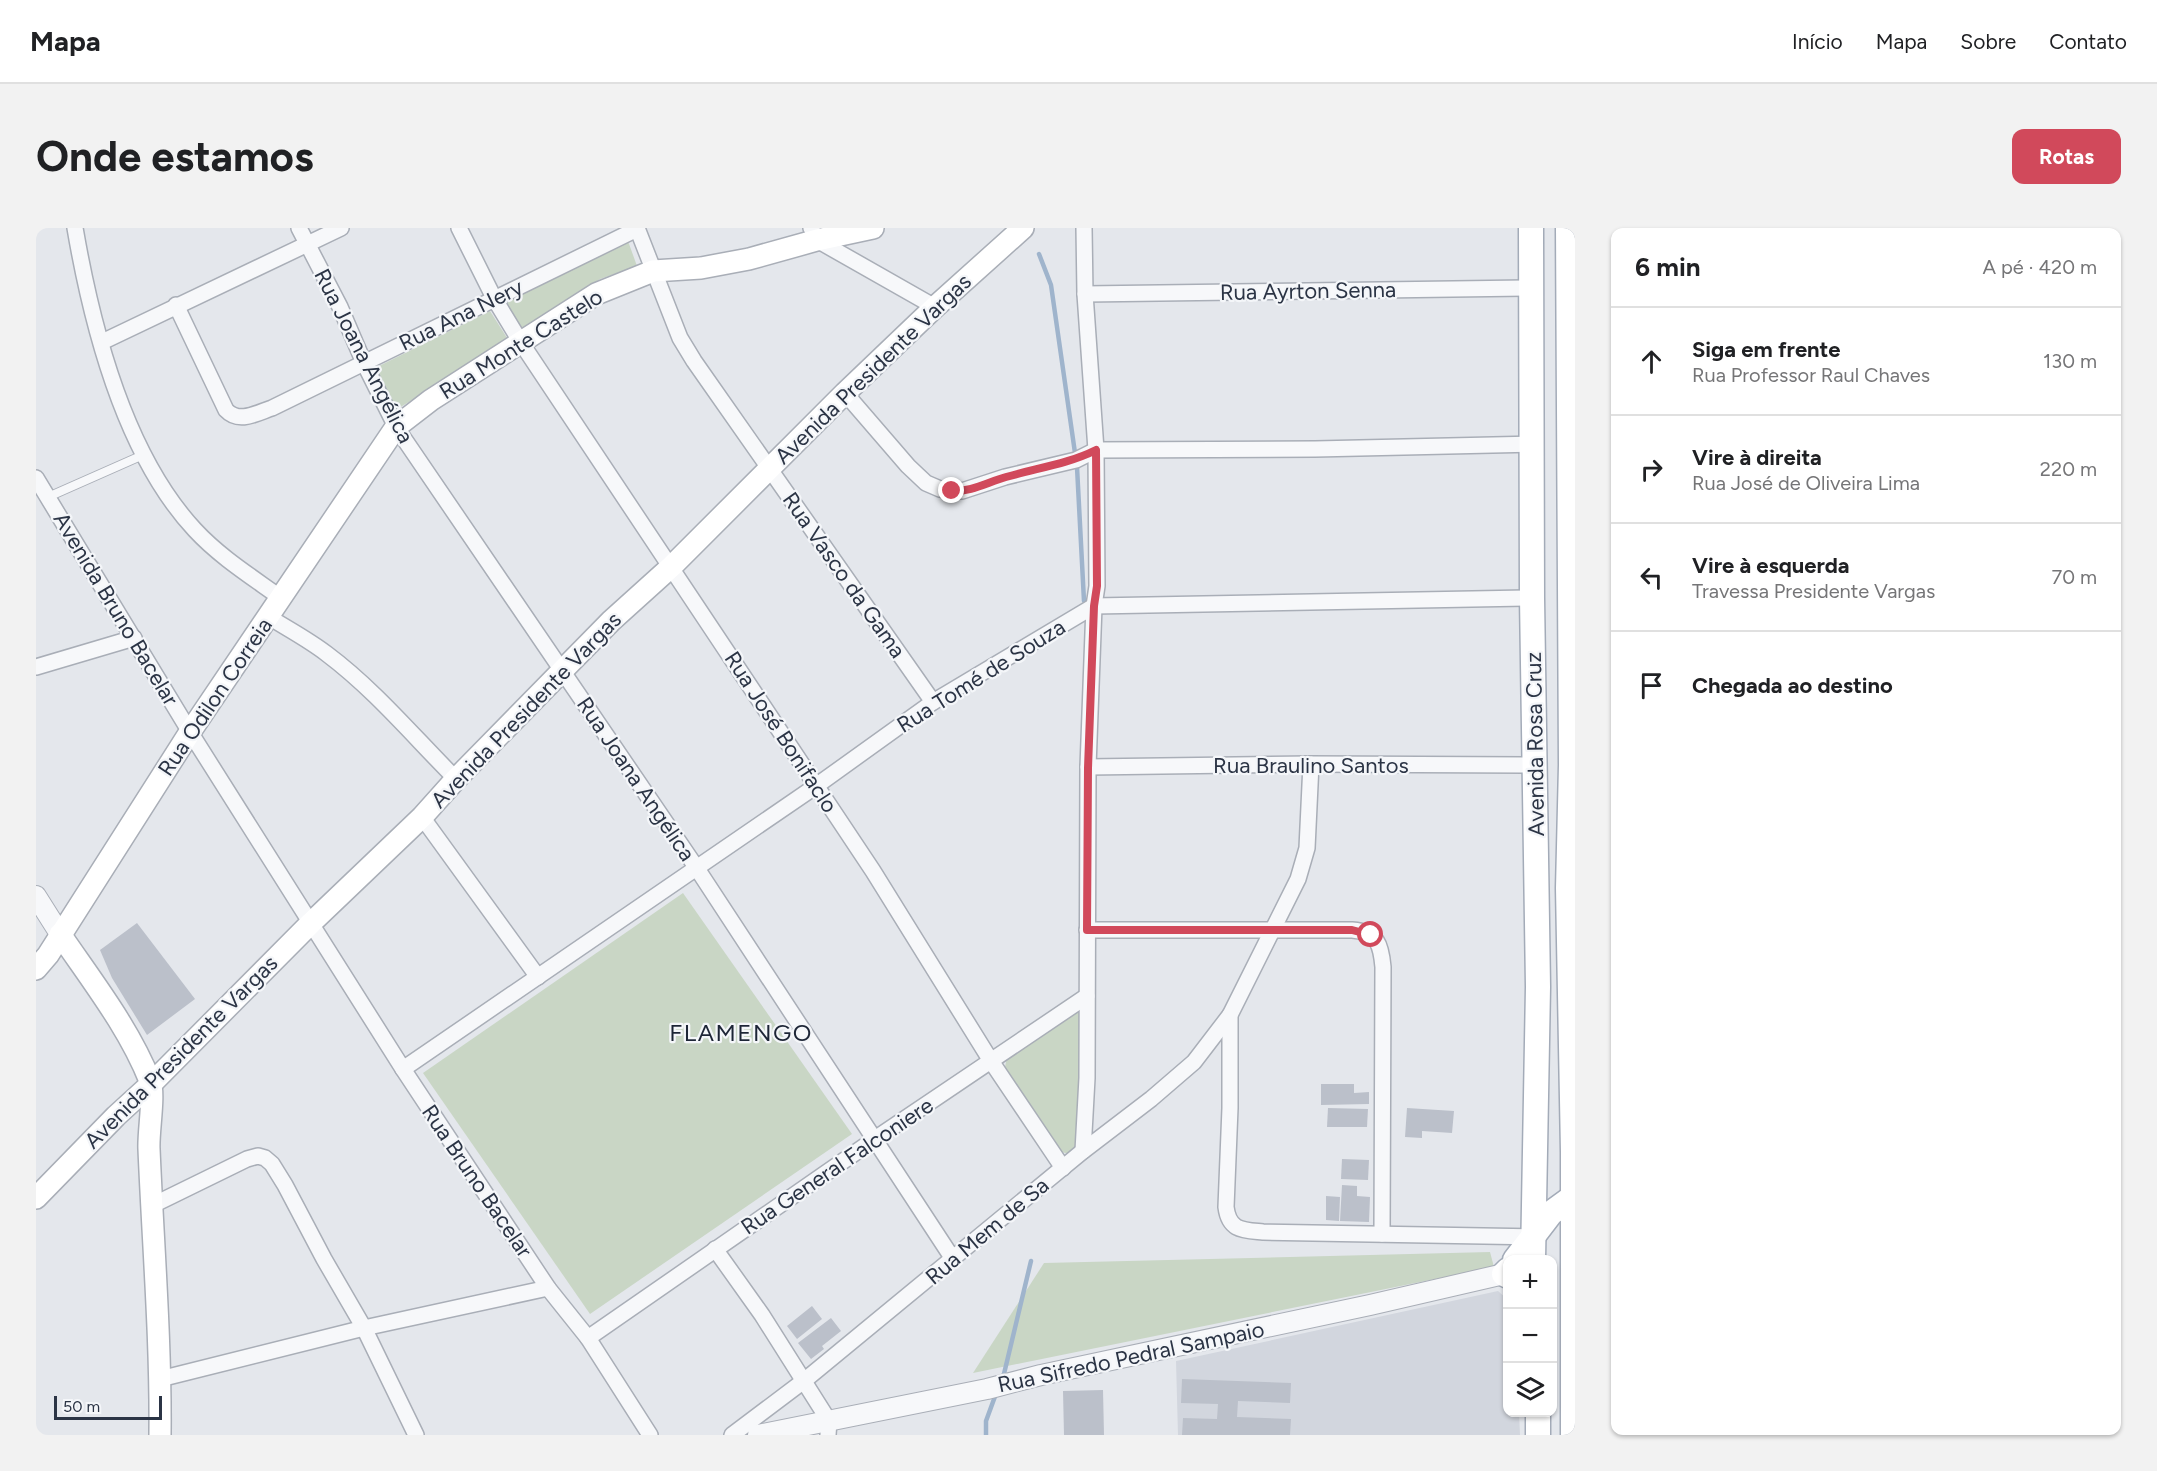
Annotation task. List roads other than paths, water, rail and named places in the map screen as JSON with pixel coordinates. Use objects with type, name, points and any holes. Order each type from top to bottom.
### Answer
[{"type":"main road","name":"Rua Monte Castelo","points":[[396,427],[431,400],[596,294],[653,271],[711,266],[749,259],[814,234],[873,228]]},
{"type":"main road","name":"Avenida Presidente Vargas","points":[[36,1198],[311,923],[422,817],[456,779],[611,621],[672,566],[845,393],[935,307],[1023,228]]},
{"type":"main road","name":"Avenida Rosa Cruz","points":[[1531,228],[1532,598],[1538,987],[1533,1249]]},
{"type":"main road","name":"Avenida Rosa Cruz","points":[[1568,228],[1568,517],[1573,765],[1569,830],[1574,1197],[1573,1435]]},
{"type":"main road","points":[[1531,263],[1538,273],[1550,278],[1560,273],[1568,264]]},
{"type":"main road","name":"Rua Odilon Correia","points":[[36,969],[190,732],[396,427]]},
{"type":"main road","points":[[1533,520],[1545,508],[1552,507],[1568,517]]},
{"type":"main road","points":[[1536,825],[1553,837],[1569,830]]},
{"type":"main road","points":[[60,934],[111,1008],[151,1084],[149,1146],[160,1379],[160,1435]]},
{"type":"main road","points":[[1534,1186],[1551,1213],[1574,1231]]},
{"type":"main road","points":[[1533,1249],[1551,1213],[1574,1197]]},
{"type":"main road","points":[[1557,1307],[1574,1322]]},
{"type":"main road","points":[[1538,1417],[1538,1435]]},
{"type":"street","points":[[75,228],[83,277],[110,371],[143,455],[180,512],[196,531],[212,546],[281,598]]},
{"type":"street","name":"Rua Joana Angélica","points":[[299,228],[340,307],[364,363],[396,427],[696,867],[952,1259]]},
{"type":"street","points":[[102,342],[340,228]]},
{"type":"street","name":"Rua José Bonifaclo","points":[[459,228],[494,298],[520,341],[873,870],[991,1061],[1063,1168]]},
{"type":"street","name":"Rua Ana Nery","points":[[176,305],[226,410],[233,416],[240,417],[272,408],[637,228]]},
{"type":"street","name":"Rua Vasco da Gama","points":[[637,228],[680,338],[694,361],[933,702]]},
{"type":"street","points":[[1083,1151],[1087,1078],[1088,768],[1094,606],[1097,586],[1096,450],[1085,294],[1084,228]]},
{"type":"street","points":[[814,234],[935,307]]},
{"type":"street","name":"Rua Ayrton Senna","points":[[1085,294],[1531,288]]},
{"type":"street","points":[[845,393],[908,466],[926,483],[940,489],[962,491],[1005,477],[1070,461],[1096,450],[1315,449],[1533,444]]},
{"type":"street","name":"Avenida Bruno Bacelar","points":[[41,490],[311,923]]},
{"type":"street","name":"Rua Tomé de Souza","points":[[403,1069],[816,786],[933,702],[1094,606],[1532,598]]},
{"type":"street","points":[[269,617],[326,653],[358,680],[456,779]]},
{"type":"street","points":[[36,667],[134,638]]},
{"type":"street","points":[[1311,764],[1307,848],[1304,861],[1298,879],[1230,1016],[1227,1216],[1234,1226],[1243,1230],[1382,1234],[1533,1249]]},
{"type":"street","name":"Rua Braulino Santos","points":[[1088,768],[1311,764],[1535,765]]},
{"type":"street","points":[[422,817],[538,977]]},
{"type":"street","points":[[36,896],[60,934]]},
{"type":"street","name":"Rua Bruno Bacelar","points":[[311,923],[403,1069],[548,1288],[588,1338],[650,1435]]},
{"type":"street","points":[[1087,930],[1272,929],[1359,931],[1371,935],[1381,947],[1383,967],[1382,1234]]},
{"type":"street","name":"Rua General Falconiere","points":[[588,1338],[875,1139],[1087,996]]},
{"type":"street","name":"Rua Mem de Sa","points":[[732,1435],[805,1380],[1083,1151],[1151,1099],[1194,1062],[1230,1016]]},
{"type":"street","points":[[153,1206],[247,1159],[258,1156],[266,1158],[285,1185],[364,1328],[416,1435]]},
{"type":"street","points":[[716,1250],[805,1380],[829,1428]]},
{"type":"street","name":"Rua Sifredo Pedral Sampaio","points":[[758,1435],[829,1428],[1015,1382],[1503,1271]]},
{"type":"street","points":[[160,1379],[364,1328],[548,1288]]},
{"type":"lane","points":[[41,490],[143,455]]},
{"type":"waterway","points":[[1039,254],[1051,285],[1077,467],[1084,601]]},
{"type":"waterway","points":[[1003,1378],[1031,1261]]},
{"type":"waterway","points":[[986,1435],[986,1421],[997,1391]]},
{"type":"district","name":"FLAMENGO","points":[[741,1032]]}]
